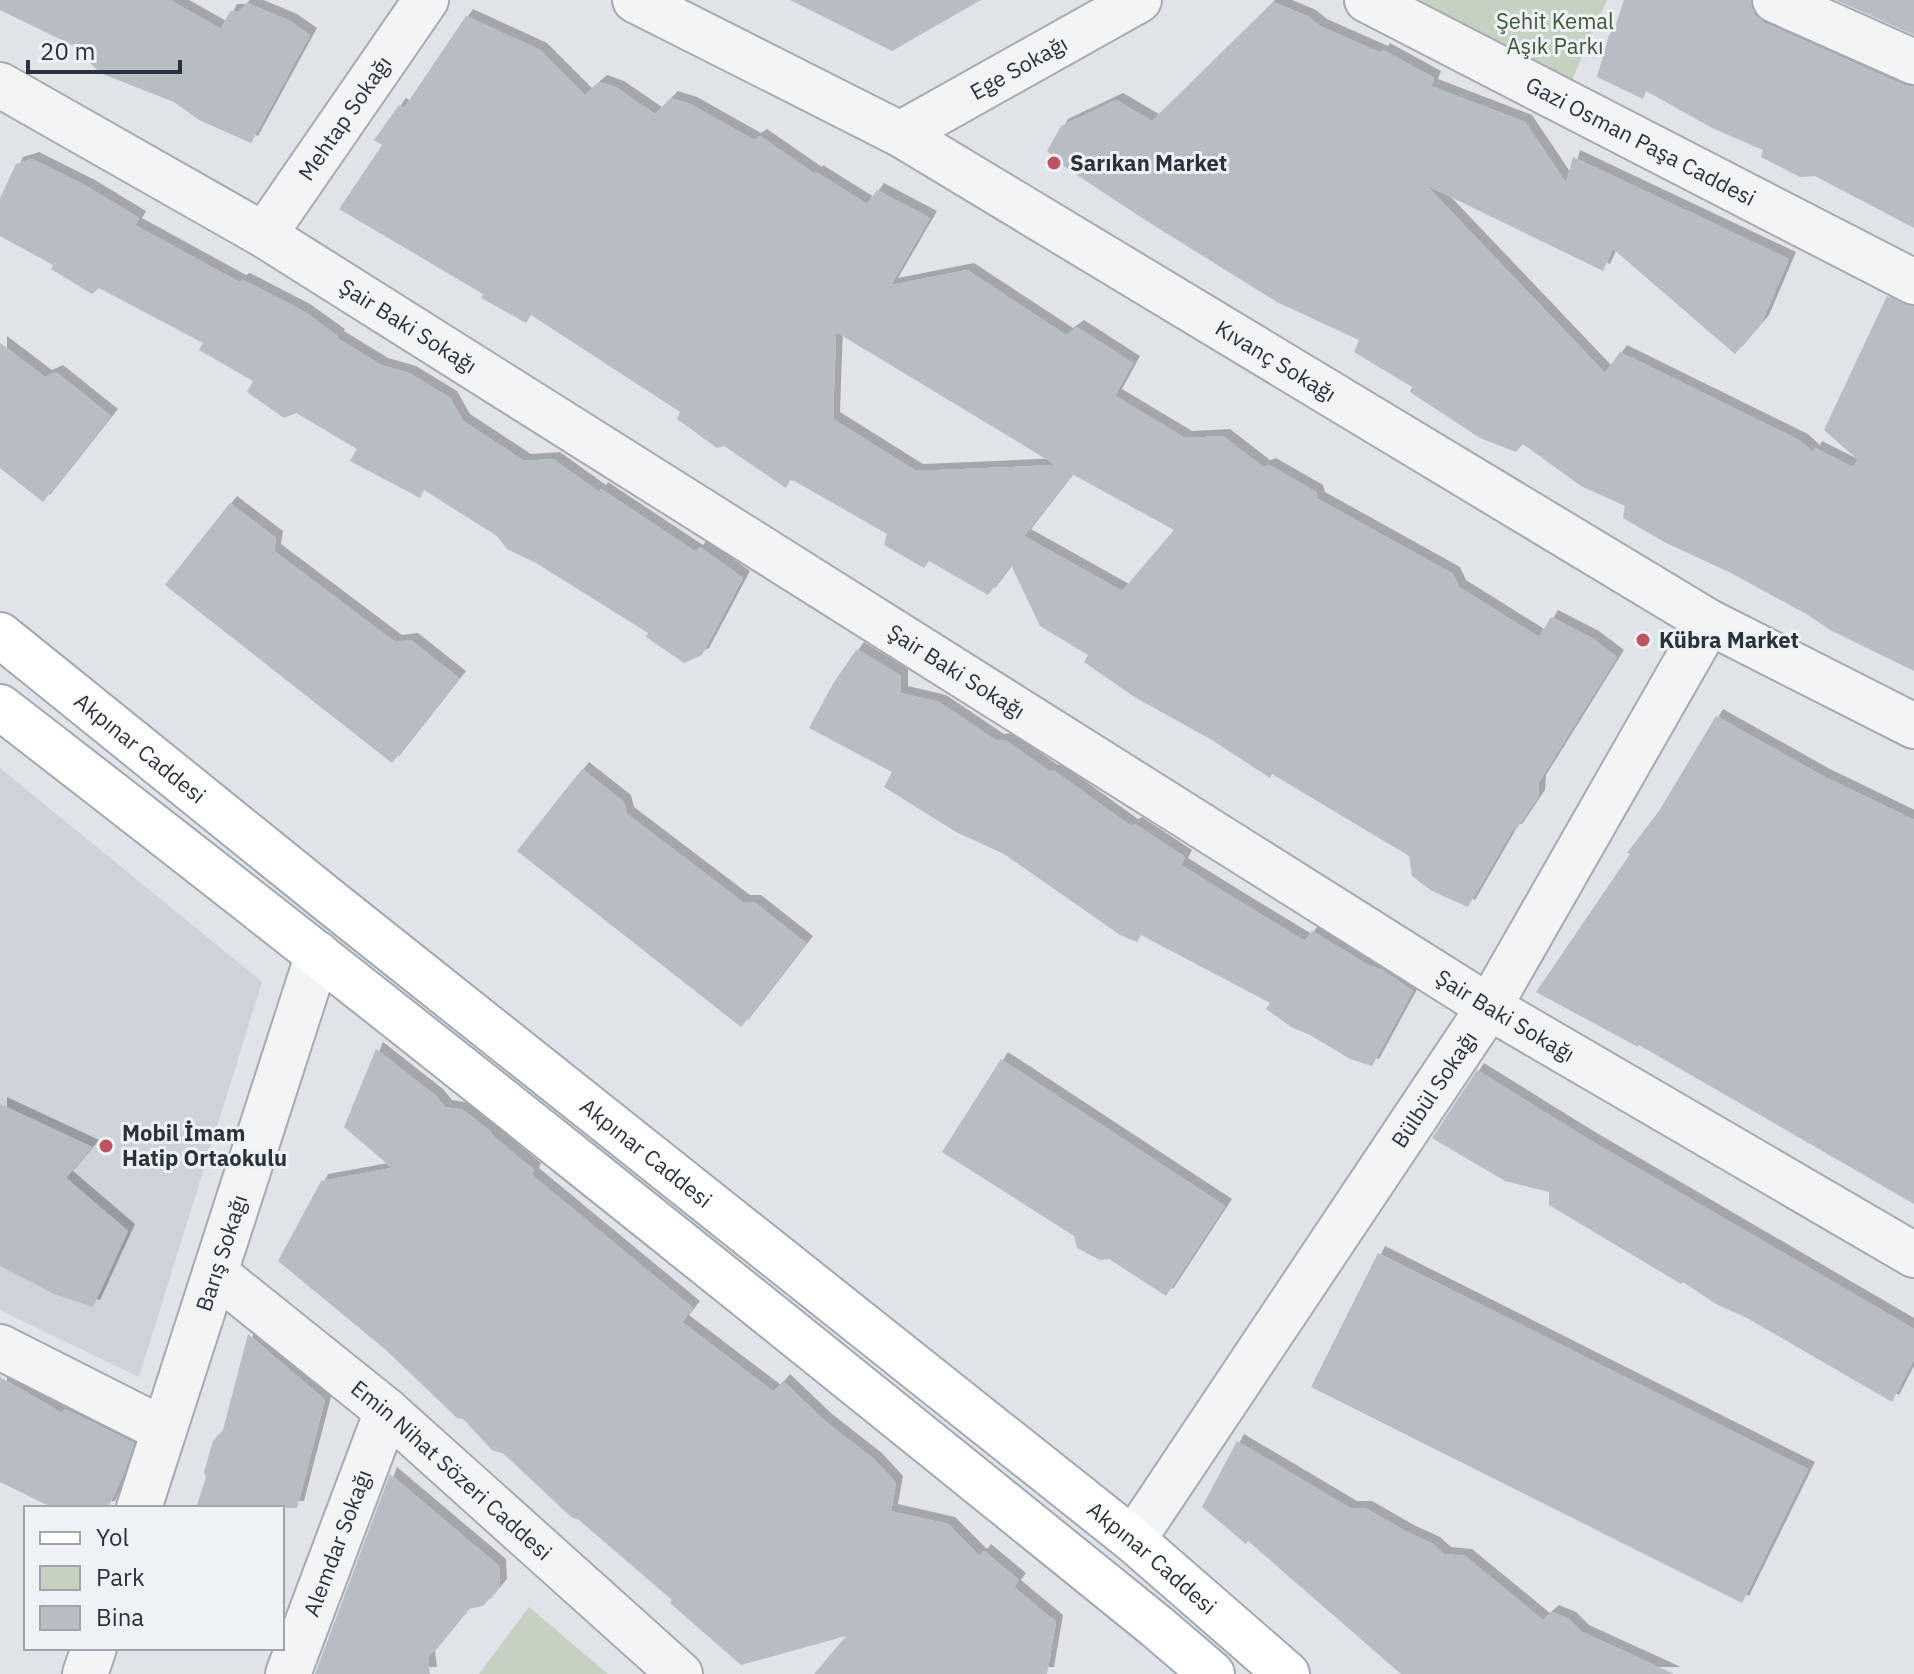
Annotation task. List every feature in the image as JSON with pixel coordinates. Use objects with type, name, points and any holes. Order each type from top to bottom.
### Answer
[{"type":"main road","name":"Akpınar Caddesi","points":[[0,635],[1133,1540],[1287,1674]]},
{"type":"main road","points":[[0,707],[318,954],[954,1463],[1212,1674]]},
{"type":"main road","points":[[318,954],[332,903]]},
{"type":"street","name":"Mehtap Sokağı","points":[[264,235],[426,0]]},
{"type":"street","name":"Kıvanç Sokağı","points":[[635,0],[900,134],[1709,622],[1914,726]]},
{"type":"street","name":"Ege Sokağı","points":[[900,134],[1139,0]]},
{"type":"street","name":"Gazi Osman Paşa Caddesi","points":[[1367,0],[1914,282]]},
{"type":"street","points":[[1775,0],[1914,62]]},
{"type":"street","name":"Şair Baki Sokağı","points":[[0,85],[264,235],[1489,1007],[1914,1255]]},
{"type":"street","name":"Bülbül Sokağı","points":[[1133,1540],[1489,1007],[1709,622]]},
{"type":"street","name":"Barış Sokağı","points":[[140,1506],[318,954]]},
{"type":"street","name":"Emin Nihat Sözeri Caddesi","points":[[215,1273],[387,1411],[680,1674]]},
{"type":"street","points":[[0,1347],[164,1430]]},
{"type":"street","name":"Alemdar Sokağı","points":[[288,1674],[387,1411]]},
{"type":"street","points":[[85,1674],[93,1650]]},
{"type":"shaded area","name":"Mobil İmam Hatip Ortaokulu","points":[[0,768],[262,982],[139,1377],[0,1310]]},
{"type":"green space","name":"Şehit Kemal Aşık Parkı","points":[[1413,0],[1607,0],[1572,80]]},
{"type":"green space","points":[[529,1607],[608,1674],[479,1674]]},
{"type":"building","points":[[0,0],[170,0],[221,29],[230,11],[239,11],[247,3],[290,21],[310,35],[251,143],[199,120],[174,102],[100,73],[74,46],[0,10]]},
{"type":"building","points":[[790,0],[981,0],[892,51]]},
{"type":"building","points":[[1624,0],[1750,0],[1754,14],[1765,23],[1914,87],[1914,228],[1815,176],[1800,177],[1761,157],[1763,150],[1712,128],[1646,91],[1643,99],[1597,77],[1609,35]]},
{"type":"building","points":[[1836,0],[1914,0],[1914,35]]},
{"type":"building","points":[[1273,2],[1381,53],[1383,50],[1434,78],[1431,86],[1525,122],[1566,183],[1573,157],[1789,259],[1762,322],[1735,354],[1613,249],[1603,271],[1426,185],[1605,373],[1620,352],[1801,441],[1813,452],[1815,448],[1853,467],[1858,460],[1824,430],[1887,296],[1914,307],[1914,671],[1830,630],[1731,573],[1666,543],[1623,518],[1625,506],[1581,486],[1523,444],[1516,452],[1480,438],[1410,392],[1412,387],[1354,352],[1359,340],[1277,302],[1142,218],[1065,167],[1047,151],[1061,126],[1116,100],[1152,121]]},
{"type":"building","points":[[466,16],[540,50],[585,95],[600,82],[617,88],[655,114],[671,98],[690,104],[754,140],[760,136],[815,174],[867,204],[877,190],[930,218],[891,285],[967,270],[1066,335],[1077,327],[1133,363],[1115,396],[1185,438],[1223,436],[1263,467],[1269,465],[1316,492],[1318,499],[1453,574],[1459,587],[1539,637],[1551,617],[1592,638],[1617,657],[1539,782],[1538,797],[1512,831],[1468,907],[1432,891],[1412,876],[1409,856],[1272,774],[1270,778],[1212,740],[1136,698],[1084,662],[1088,655],[1040,626],[1011,565],[988,595],[929,561],[924,568],[884,545],[887,534],[791,479],[786,488],[724,446],[717,448],[677,419],[680,412],[531,315],[526,323],[339,209],[382,145],[374,140],[399,105],[404,108]],"holes":[[[836,332],[1056,465],[916,471],[833,419]],[[1072,474],[1174,530],[1122,591],[1024,536]]]},
{"type":"building","points":[[32,159],[88,187],[139,218],[135,225],[239,282],[243,280],[303,311],[337,338],[381,365],[409,373],[450,398],[463,421],[524,461],[553,459],[599,492],[601,489],[696,552],[700,547],[743,578],[702,655],[684,663],[646,637],[648,633],[536,563],[507,549],[497,536],[424,490],[420,498],[350,461],[357,449],[296,413],[284,418],[247,392],[253,381],[199,350],[203,343],[99,288],[92,294],[51,269],[53,265],[0,236],[0,198],[16,164]]},
{"type":"building","points":[[0,343],[45,377],[56,372],[111,416],[43,502],[0,468]]},
{"type":"building","points":[[230,503],[276,538],[274,551],[395,642],[411,640],[459,678],[392,763],[165,585]]},
{"type":"building","points":[[857,649],[901,676],[901,693],[939,702],[997,741],[1005,740],[1131,826],[1135,824],[1185,857],[1181,865],[1234,898],[1305,941],[1312,931],[1413,991],[1372,1066],[1350,1059],[1291,1027],[1266,1009],[1270,1003],[1141,935],[1137,942],[1120,935],[1004,854],[956,832],[884,787],[892,772],[809,728],[834,682]]},
{"type":"building","points":[[1716,716],[1823,776],[1914,820],[1914,1204],[1639,1045],[1536,992],[1630,854],[1627,853],[1659,811]]},
{"type":"building","points":[[582,769],[624,802],[627,814],[743,902],[754,902],[806,943],[741,1027],[517,851]]},
{"type":"building","points":[[376,1049],[436,1096],[445,1107],[463,1110],[491,1132],[534,1170],[532,1175],[693,1308],[682,1322],[774,1392],[783,1381],[825,1421],[875,1460],[896,1483],[891,1511],[948,1524],[980,1556],[984,1551],[1019,1580],[1014,1587],[1056,1622],[1047,1674],[814,1674],[846,1636],[741,1665],[670,1603],[672,1600],[579,1520],[571,1517],[504,1454],[492,1450],[463,1419],[457,1418],[386,1350],[278,1261],[321,1181],[392,1168],[344,1127]]},
{"type":"building","points":[[1001,1059],[1225,1206],[1166,1296],[1109,1259],[1100,1260],[1077,1248],[1074,1236],[942,1152]]},
{"type":"building","points":[[1477,1070],[1588,1139],[1914,1329],[1914,1359],[1892,1402],[1747,1318],[1716,1304],[1683,1282],[1681,1284],[1549,1205],[1549,1192],[1505,1181],[1432,1138]]},
{"type":"building","points":[[0,1104],[92,1147],[66,1178],[128,1231],[93,1307],[54,1294],[0,1266]]},
{"type":"building","points":[[1378,1253],[1808,1469],[1742,1603],[1311,1387]]},
{"type":"building","points":[[248,1334],[325,1400],[297,1508],[197,1506],[213,1441],[223,1430]]},
{"type":"building","points":[[0,1377],[62,1413],[65,1409],[134,1443],[109,1506],[49,1506],[0,1482]]},
{"type":"building","points":[[1237,1441],[1350,1508],[1365,1508],[1433,1544],[1444,1554],[1465,1556],[1543,1620],[1552,1612],[1569,1619],[1582,1632],[1674,1674],[1401,1674],[1248,1541],[1246,1544],[1202,1507]]},
{"type":"building","points":[[390,1474],[499,1566],[500,1586],[483,1606],[468,1609],[428,1658],[430,1674],[315,1674]]},
{"type":"place","name":"Sarıkan Market","points":[[1054,163]]},
{"type":"place","name":"Kübra Market","points":[[1643,640]]},
{"type":"place","name":"Mobil İmam Hatip Ortaokulu","points":[[106,1146]]}]
